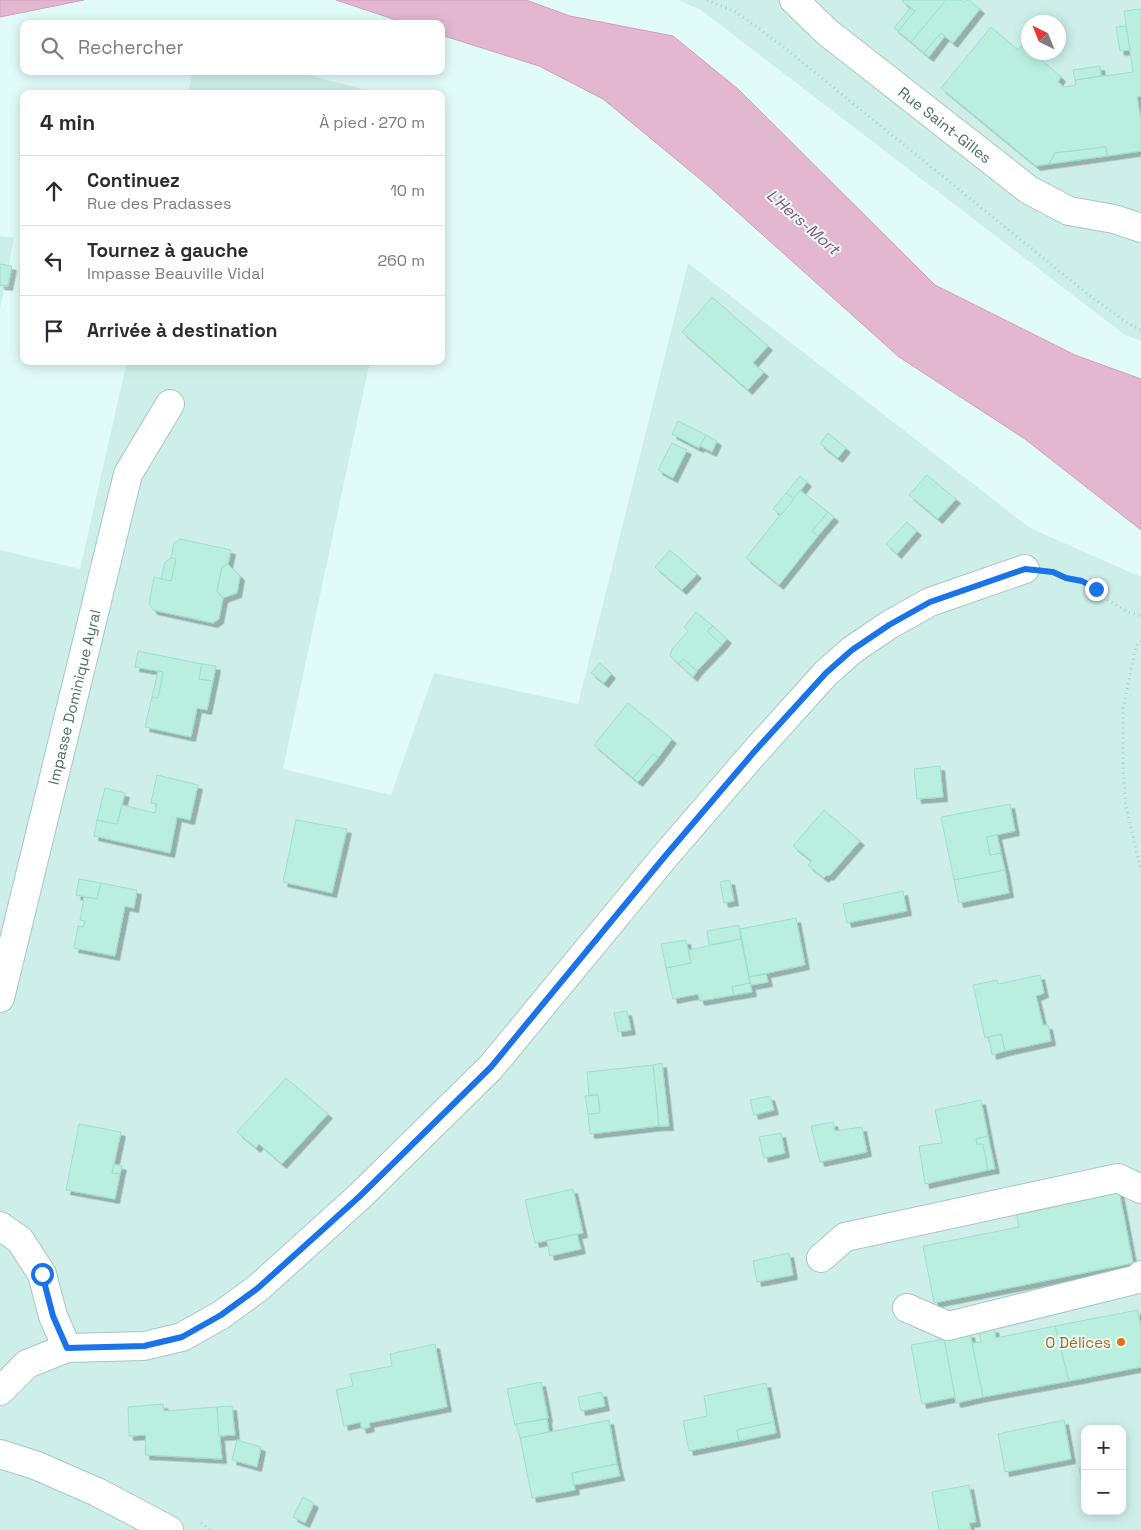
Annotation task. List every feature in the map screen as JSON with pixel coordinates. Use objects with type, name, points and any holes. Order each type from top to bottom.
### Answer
[{"type":"street","name":"Rue Saint-Gilles","points":[[794,0],[827,32],[1029,190],[1069,211],[1114,219]]},
{"type":"street","points":[[1114,219],[1141,213]]},
{"type":"street","points":[[1114,219],[1141,228]]},
{"type":"street","name":"Impasse Dominique Ayral","points":[[0,998],[128,474],[170,404]]},
{"type":"street","points":[[0,1391],[27,1364],[67,1348],[144,1346],[182,1337],[221,1315],[258,1288],[360,1196],[491,1067],[666,855],[754,752],[826,673],[852,650],[889,625],[930,602],[1025,569]]},
{"type":"street","points":[[820,1258],[845,1237],[1118,1178],[1141,1189]]},
{"type":"street","points":[[0,1226],[20,1240],[42,1274],[53,1316],[67,1348]]},
{"type":"street","points":[[907,1308],[948,1326],[1138,1280],[1141,1276]]},
{"type":"street","points":[[0,1454],[35,1465],[98,1492],[169,1530]]},
{"type":"path","points":[[708,0],[736,12],[786,49],[1090,296],[1126,322],[1141,330]]},
{"type":"path","points":[[1025,569],[1053,572],[1066,578],[1082,581],[1128,612],[1141,616]]},
{"type":"path","points":[[1141,641],[1136,646],[1123,709],[1122,756],[1126,802],[1141,871]]},
{"type":"shaded area","points":[[678,0],[1141,0],[1141,341],[1125,335],[701,10]]},
{"type":"shaded area","points":[[192,75],[309,75],[365,90],[189,90]]},
{"type":"shaded area","points":[[0,236],[14,238],[0,309]]},
{"type":"shaded area","points":[[688,263],[1030,528],[1141,577],[1141,1530],[0,1530],[0,550],[80,569],[126,365],[369,365],[283,769],[391,795],[434,673],[578,704]]},
{"type":"water","points":[[0,0],[84,0],[0,17]]},
{"type":"water","name":"L'Hers-Mort","points":[[336,0],[526,0],[570,16],[673,36],[738,89],[935,285],[1075,355],[1141,379],[1141,530],[1025,439],[899,357],[706,184],[603,99],[539,66],[445,36],[445,20],[396,20]]},
{"type":"building","points":[[903,0],[946,0],[911,42],[898,31],[915,11]]},
{"type":"building","points":[[946,0],[961,0],[964,2],[969,0],[980,9],[953,43],[941,33],[924,53],[911,42]]},
{"type":"building","points":[[910,8],[915,11],[898,31],[894,28]]},
{"type":"building","points":[[1141,9],[1141,96],[1137,97],[1141,121],[1141,151],[1107,156],[1106,147],[1055,153],[1049,164],[1036,166],[941,88],[991,27],[1018,50],[1021,46],[1021,60],[1041,60],[1061,77],[1058,82],[1064,87],[1076,85],[1075,80],[1133,72],[1124,11]]},
{"type":"building","points":[[1126,26],[1130,50],[1120,51],[1116,27]]},
{"type":"building","points":[[941,33],[945,36],[929,57],[924,53]]},
{"type":"building","points":[[1100,66],[1101,76],[1075,80],[1073,70]]},
{"type":"building","points":[[1106,147],[1107,156],[1049,164],[1055,153]]},
{"type":"building","points":[[0,264],[12,266],[8,286],[0,285]]},
{"type":"building","points":[[712,297],[768,346],[753,363],[764,372],[748,390],[682,332]]},
{"type":"building","points":[[678,421],[706,435],[699,448],[672,434]]},
{"type":"building","points":[[828,433],[846,448],[838,458],[820,444]]},
{"type":"building","points":[[706,435],[717,441],[712,452],[700,446]]},
{"type":"building","points":[[672,443],[687,450],[673,478],[658,470]]},
{"type":"building","points":[[927,475],[956,499],[938,519],[909,495]]},
{"type":"building","points":[[800,476],[807,482],[794,499],[786,493]]},
{"type":"building","points":[[800,490],[828,512],[812,531],[818,536],[779,585],[746,558]]},
{"type":"building","points":[[786,493],[794,499],[781,515],[773,509]]},
{"type":"building","points":[[828,512],[834,517],[818,536],[812,531]]},
{"type":"building","points":[[907,522],[917,531],[897,554],[886,544]]},
{"type":"building","points":[[180,539],[231,550],[228,564],[222,567],[217,591],[223,598],[219,619],[213,623],[153,610],[149,604],[154,577],[171,581],[176,559],[171,558],[174,543]]},
{"type":"building","points":[[670,550],[697,574],[682,590],[655,567]]},
{"type":"building","points":[[171,558],[176,559],[171,581],[161,579],[165,562]]},
{"type":"building","points":[[228,564],[240,576],[237,593],[223,598],[217,591],[222,567]]},
{"type":"building","points":[[696,612],[713,626],[707,631],[722,645],[697,671],[683,659],[679,664],[670,656],[672,649],[688,631],[684,627]]},
{"type":"building","points":[[713,626],[727,639],[722,645],[707,631]]},
{"type":"building","points":[[138,651],[202,664],[199,679],[213,681],[207,710],[197,708],[191,737],[145,727],[152,697],[158,698],[163,672],[135,667]]},
{"type":"building","points":[[683,659],[697,671],[693,677],[679,664]]},
{"type":"building","points":[[600,663],[611,674],[604,683],[591,673]]},
{"type":"building","points":[[202,664],[216,666],[213,681],[199,679]]},
{"type":"building","points":[[158,671],[163,672],[158,698],[152,697]]},
{"type":"building","points":[[628,703],[672,739],[658,758],[653,754],[633,778],[594,745]]},
{"type":"building","points":[[653,754],[658,758],[638,782],[633,778]]},
{"type":"building","points":[[940,766],[943,797],[917,799],[914,769]]},
{"type":"building","points":[[157,775],[198,785],[190,820],[177,817],[170,853],[94,836],[97,820],[117,824],[122,805],[155,813],[157,804],[151,803]]},
{"type":"building","points":[[105,788],[125,793],[117,824],[97,820]]},
{"type":"building","points":[[1010,804],[1015,831],[987,837],[990,855],[1001,853],[1005,870],[954,880],[941,817]]},
{"type":"building","points":[[824,810],[860,841],[829,876],[827,875],[824,878],[808,865],[812,861],[793,846]]},
{"type":"building","points":[[296,820],[347,829],[332,893],[283,882]]},
{"type":"building","points":[[997,835],[1001,853],[990,855],[987,837]]},
{"type":"building","points":[[1005,870],[1009,893],[959,903],[954,880]]},
{"type":"building","points":[[79,879],[101,883],[97,899],[76,895]]},
{"type":"building","points":[[730,880],[734,901],[724,903],[720,882]]},
{"type":"building","points":[[101,883],[137,890],[134,908],[125,906],[115,956],[74,948],[78,926],[83,927],[85,921],[80,920],[84,897],[97,899]]},
{"type":"building","points":[[903,891],[907,911],[847,923],[843,904]]},
{"type":"building","points":[[796,918],[805,965],[749,977],[740,929]]},
{"type":"building","points":[[739,925],[741,939],[709,945],[707,931]]},
{"type":"building","points":[[741,939],[750,983],[732,987],[734,995],[700,1001],[698,994],[673,999],[666,968],[691,963],[689,950]]},
{"type":"building","points":[[686,940],[691,963],[666,968],[661,944]]},
{"type":"building","points":[[766,974],[768,982],[751,985],[749,977]]},
{"type":"building","points":[[1040,975],[1044,993],[1036,996],[1043,1025],[1048,1025],[1051,1041],[1005,1051],[1001,1034],[985,1038],[973,985],[997,980],[998,984]]},
{"type":"building","points":[[750,983],[752,992],[734,995],[732,987]]},
{"type":"building","points":[[627,1011],[631,1030],[618,1032],[614,1013]]},
{"type":"building","points":[[1001,1034],[1005,1051],[992,1055],[989,1037]]},
{"type":"building","points":[[662,1063],[669,1126],[659,1126],[653,1065]]},
{"type":"building","points":[[653,1065],[659,1126],[590,1134],[588,1114],[600,1113],[598,1095],[589,1095],[587,1072]]},
{"type":"building","points":[[286,1078],[328,1114],[282,1164],[259,1144],[256,1148],[237,1132]]},
{"type":"building","points":[[598,1095],[600,1113],[588,1114],[585,1096]]},
{"type":"building","points":[[770,1096],[774,1110],[754,1115],[750,1100]]},
{"type":"building","points":[[981,1100],[988,1136],[976,1139],[977,1144],[983,1144],[988,1170],[925,1184],[919,1146],[942,1143],[935,1110]]},
{"type":"building","points":[[833,1122],[835,1131],[862,1127],[867,1152],[820,1162],[811,1126]]},
{"type":"building","points":[[79,1124],[121,1132],[112,1173],[120,1174],[115,1199],[66,1190]]},
{"type":"building","points":[[781,1133],[785,1153],[764,1158],[759,1137]]},
{"type":"building","points":[[988,1136],[995,1169],[988,1170],[983,1144],[977,1144],[976,1139]]},
{"type":"building","points":[[114,1164],[122,1166],[120,1174],[112,1173]]},
{"type":"building","points":[[573,1189],[583,1233],[535,1243],[525,1200]]},
{"type":"building","points":[[1119,1191],[1133,1263],[934,1303],[923,1246],[1019,1227],[1016,1212]]},
{"type":"building","points":[[577,1234],[581,1249],[550,1256],[547,1241]]},
{"type":"building","points":[[789,1253],[793,1275],[757,1282],[753,1261]]},
{"type":"building","points":[[1138,1310],[1141,1329],[1141,1367],[1069,1381],[1055,1326]]},
{"type":"building","points":[[1055,1326],[1069,1381],[983,1397],[972,1343],[981,1342],[979,1332],[994,1328],[996,1338]]},
{"type":"building","points":[[970,1333],[983,1397],[956,1403],[944,1339]]},
{"type":"building","points":[[944,1339],[955,1397],[922,1404],[911,1345]]},
{"type":"building","points":[[435,1344],[447,1407],[369,1423],[370,1427],[362,1429],[360,1422],[344,1426],[336,1390],[353,1386],[350,1374],[392,1366],[390,1354]]},
{"type":"building","points":[[541,1382],[548,1418],[515,1425],[507,1389]]},
{"type":"building","points":[[766,1383],[774,1422],[737,1430],[739,1441],[689,1451],[683,1421],[707,1416],[704,1396]]},
{"type":"building","points":[[602,1392],[605,1406],[581,1411],[578,1397]]},
{"type":"building","points":[[163,1404],[164,1411],[217,1407],[222,1459],[145,1455],[146,1435],[129,1436],[128,1407]]},
{"type":"building","points":[[232,1406],[235,1435],[219,1436],[217,1407]]},
{"type":"building","points":[[547,1419],[549,1432],[520,1438],[516,1424]]},
{"type":"building","points":[[609,1420],[617,1464],[572,1473],[575,1490],[532,1498],[520,1438]]},
{"type":"building","points":[[1064,1420],[1071,1459],[1005,1472],[998,1434]]},
{"type":"building","points":[[774,1422],[776,1433],[739,1441],[737,1430]]},
{"type":"building","points":[[237,1440],[261,1447],[257,1467],[232,1460]]},
{"type":"building","points":[[617,1464],[620,1476],[574,1485],[572,1473]]},
{"type":"building","points":[[969,1485],[976,1522],[969,1523],[971,1530],[939,1530],[932,1492]]},
{"type":"building","points":[[303,1497],[314,1503],[305,1523],[293,1517]]},
{"type":"place","name":"O Délices","points":[[1121,1342]]},
{"type":"route","points":[[42,1274],[53,1316],[67,1348],[144,1346],[182,1337],[221,1315],[258,1288],[360,1196],[491,1067],[666,855],[754,752],[826,673],[852,650],[889,625],[930,602],[1025,569],[1053,572],[1066,578],[1082,581],[1096,589]]}]
